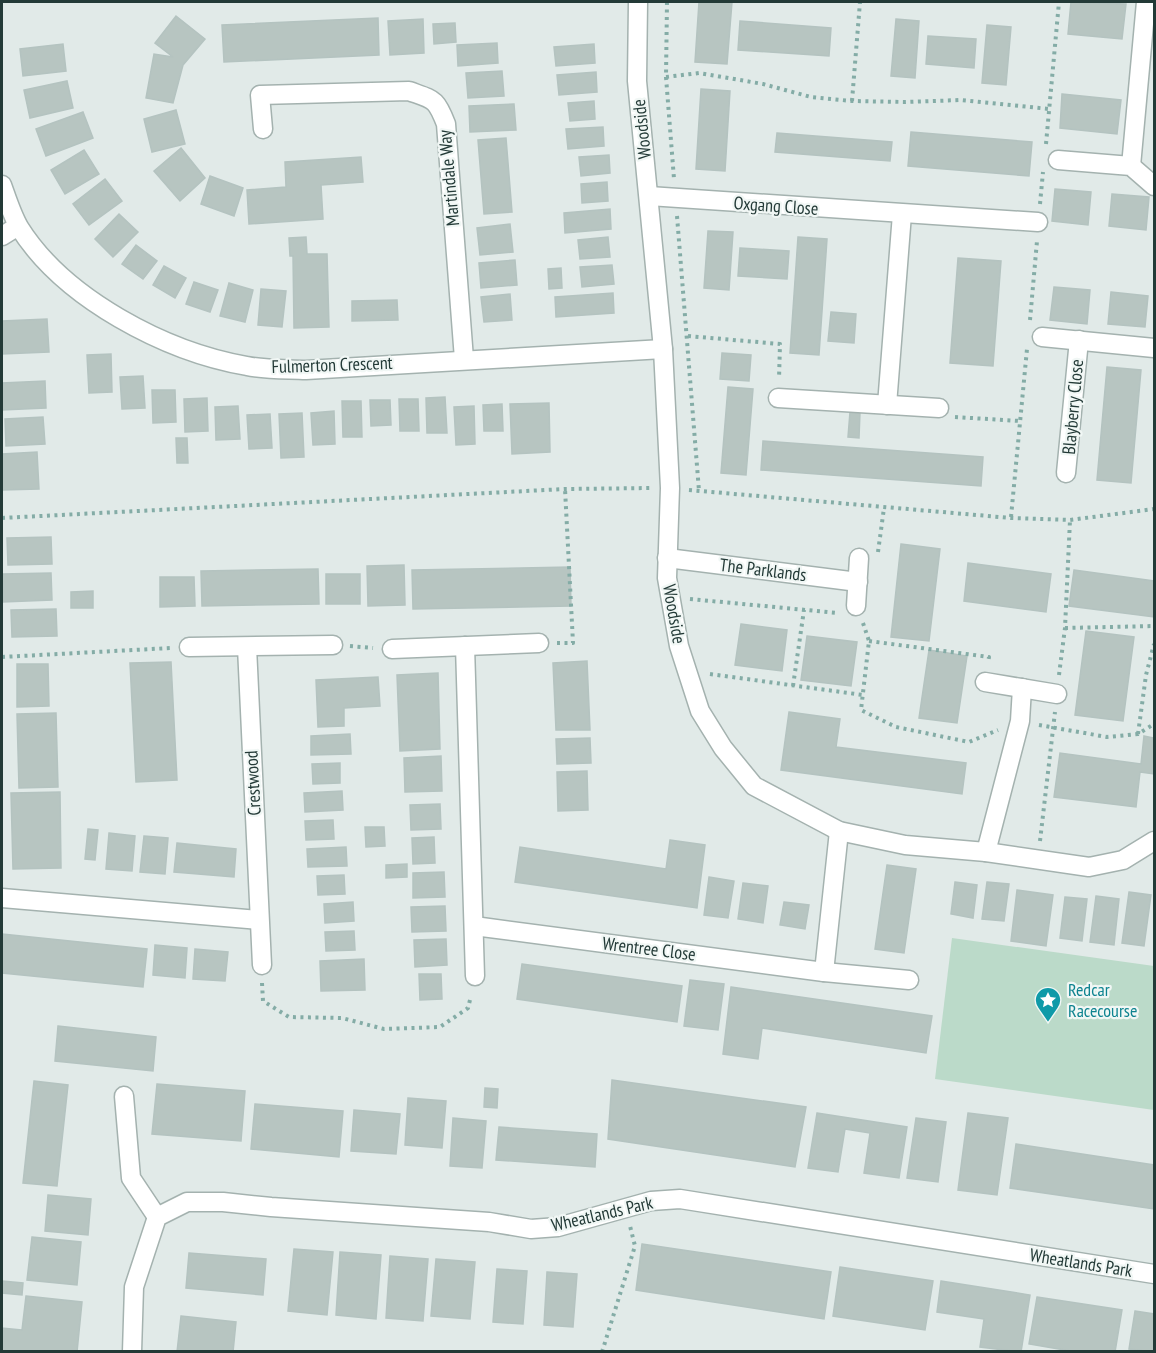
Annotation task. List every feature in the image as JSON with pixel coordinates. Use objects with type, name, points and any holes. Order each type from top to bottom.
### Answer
[{"type":"street","name":"Woodside","points":[[638,2],[637,81],[663,349],[670,488],[667,578],[680,646],[700,711],[723,748],[754,786],[839,831],[904,845],[986,852],[1089,867],[1123,860],[1155,841]]},
{"type":"street","points":[[1131,166],[1146,2]]},
{"type":"street","name":"Martindale Way","points":[[263,129],[260,95],[409,91],[439,105],[446,124],[464,359]]},
{"type":"street","points":[[1049,160],[1131,166],[1155,186]]},
{"type":"street","name":"Fulmerton Crescent","points":[[2,185],[18,226],[37,251],[105,310],[153,337],[193,353],[248,367],[306,370],[663,349]]},
{"type":"street","name":"Oxgang Close","points":[[649,196],[1038,222]]},
{"type":"street","points":[[887,405],[902,214]]},
{"type":"street","points":[[2,236],[18,226]]},
{"type":"street","points":[[1035,341],[1079,340],[1155,348]]},
{"type":"street","name":"Blayberry Close","points":[[1066,473],[1079,340]]},
{"type":"street","points":[[778,398],[939,408]]},
{"type":"street","name":"The Parklands","points":[[667,558],[858,582]]},
{"type":"street","points":[[857,610],[859,558]]},
{"type":"street","points":[[392,649],[538,644]]},
{"type":"street","points":[[189,646],[333,645]]},
{"type":"street","points":[[465,646],[475,976]]},
{"type":"street","name":"Crestwood","points":[[247,647],[262,964]]},
{"type":"street","points":[[985,682],[1057,694]]},
{"type":"street","points":[[986,852],[1020,721],[1022,688]]},
{"type":"street","points":[[824,972],[839,831]]},
{"type":"street","points":[[2,898],[259,920]]},
{"type":"street","name":"Wrentree Close","points":[[474,926],[824,972],[909,980]]},
{"type":"street","points":[[124,1096],[131,1178],[157,1217],[134,1287],[132,1352]]},
{"type":"street","name":"Wheatlands Park","points":[[157,1217],[186,1202],[223,1202],[270,1208],[489,1222],[531,1229],[558,1227],[651,1201],[680,1199],[1155,1274]]},
{"type":"path","points":[[667,2],[666,77],[699,491]]},
{"type":"path","points":[[852,101],[860,2]]},
{"type":"path","points":[[1029,324],[1038,222],[1049,160],[1049,109],[1059,2]]},
{"type":"path","points":[[666,77],[699,73],[763,84],[811,97],[852,101],[961,100],[1049,109]]},
{"type":"path","points":[[688,336],[780,344],[778,398]]},
{"type":"path","points":[[1011,518],[1020,421],[1035,341]]},
{"type":"path","points":[[939,408],[938,416],[1020,421]]},
{"type":"path","points":[[2,518],[565,489],[670,488],[1011,518],[1070,520],[1155,509]]},
{"type":"path","points":[[538,644],[573,644],[565,489]]},
{"type":"path","points":[[859,558],[878,554],[884,508]]},
{"type":"path","points":[[1038,860],[1065,628],[1070,520]]},
{"type":"path","points":[[671,597],[804,610],[857,610],[869,641],[861,711],[896,727],[969,741],[1020,721],[1107,737],[1138,734],[1155,724]]},
{"type":"path","points":[[793,686],[804,610]]},
{"type":"path","points":[[1065,628],[1155,626]]},
{"type":"path","points":[[869,641],[989,657],[985,682]]},
{"type":"path","points":[[1138,734],[1146,675],[1155,644]]},
{"type":"path","points":[[333,645],[392,649]]},
{"type":"path","points":[[2,657],[189,646]]},
{"type":"path","points":[[687,670],[863,696]]},
{"type":"path","points":[[262,964],[263,1001],[289,1017],[342,1018],[384,1029],[440,1027],[468,1008],[475,976]]},
{"type":"path","points":[[602,1352],[635,1246],[626,1208]]},
{"type":"green space","name":"Redcar Racecourse","points":[[952,938],[1154,966],[1154,1110],[935,1079]]},
{"type":"building","points":[[699,2],[732,2],[727,64],[695,62]]},
{"type":"building","points":[[1071,2],[1126,4],[1122,39],[1068,34]]},
{"type":"building","points":[[176,16],[205,39],[183,65],[173,103],[146,98],[154,54],[173,57],[155,43]]},
{"type":"building","points":[[378,18],[379,55],[224,62],[222,25]]},
{"type":"building","points":[[423,19],[424,53],[390,55],[388,21]]},
{"type":"building","points":[[896,19],[919,21],[915,78],[891,76]]},
{"type":"building","points":[[740,21],[831,28],[829,56],[738,50]]},
{"type":"building","points":[[455,23],[456,42],[434,44],[433,24]]},
{"type":"building","points":[[987,25],[1011,27],[1006,85],[982,83]]},
{"type":"building","points":[[928,36],[976,39],[974,68],[926,64]]},
{"type":"building","points":[[497,43],[498,63],[458,66],[457,45]]},
{"type":"building","points":[[63,44],[66,71],[23,76],[20,49]]},
{"type":"building","points":[[594,44],[595,63],[556,66],[554,47]]},
{"type":"building","points":[[502,71],[504,96],[468,98],[466,73]]},
{"type":"building","points":[[596,72],[597,92],[559,95],[557,75]]},
{"type":"building","points":[[67,81],[73,108],[30,118],[24,90]]},
{"type":"building","points":[[701,89],[730,91],[725,171],[696,169]]},
{"type":"building","points":[[1062,94],[1121,100],[1117,134],[1060,128]]},
{"type":"building","points":[[594,101],[595,119],[570,121],[568,103]]},
{"type":"building","points":[[514,104],[516,130],[470,132],[469,106]]},
{"type":"building","points":[[176,110],[185,144],[152,152],[144,119]]},
{"type":"building","points":[[83,112],[93,138],[46,156],[36,129]]},
{"type":"building","points":[[603,127],[604,146],[568,149],[566,129]]},
{"type":"building","points":[[911,132],[1032,142],[1029,176],[908,166]]},
{"type":"building","points":[[777,133],[892,142],[890,161],[775,152]]},
{"type":"building","points":[[506,138],[512,212],[484,214],[478,140]]},
{"type":"building","points":[[181,148],[205,178],[180,201],[154,171]]},
{"type":"building","points":[[84,150],[99,174],[65,194],[51,170]]},
{"type":"building","points":[[609,155],[610,173],[581,176],[579,157]]},
{"type":"building","points":[[361,157],[363,182],[321,185],[323,219],[249,224],[247,190],[286,187],[285,162]]},
{"type":"building","points":[[210,176],[243,188],[234,216],[201,204]]},
{"type":"building","points":[[105,179],[122,201],[89,225],[73,204]]},
{"type":"building","points":[[607,182],[608,201],[582,203],[581,184]]},
{"type":"building","points":[[1055,189],[1091,192],[1088,225],[1052,221]]},
{"type":"building","points":[[1112,194],[1149,197],[1146,230],[1109,226]]},
{"type":"building","points":[[610,209],[611,229],[565,233],[564,213]]},
{"type":"building","points":[[119,214],[138,232],[113,257],[95,239]]},
{"type":"building","points":[[510,224],[513,252],[480,255],[477,228]]},
{"type":"building","points":[[708,231],[733,232],[729,290],[704,288]]},
{"type":"building","points":[[306,237],[307,254],[327,254],[329,327],[294,328],[293,256],[290,256],[289,238]]},
{"type":"building","points":[[608,237],[610,257],[580,259],[578,240]]},
{"type":"building","points":[[798,237],[827,239],[819,355],[790,353]]},
{"type":"building","points":[[136,245],[157,261],[143,279],[122,264]]},
{"type":"building","points":[[740,248],[789,251],[787,279],[738,276]]},
{"type":"building","points":[[958,258],[1001,261],[993,366],[950,363]]},
{"type":"building","points":[[515,260],[517,285],[481,288],[479,263]]},
{"type":"building","points":[[612,265],[614,284],[582,287],[580,267]]},
{"type":"building","points":[[164,266],[186,278],[175,298],[153,285]]},
{"type":"building","points":[[561,268],[562,288],[549,289],[548,269]]},
{"type":"building","points":[[194,282],[218,290],[210,312],[186,304]]},
{"type":"building","points":[[229,283],[253,290],[245,322],[220,316]]},
{"type":"building","points":[[1054,287],[1090,290],[1087,324],[1050,320]]},
{"type":"building","points":[[261,289],[286,291],[282,327],[258,325]]},
{"type":"building","points":[[1111,292],[1148,296],[1145,327],[1108,324]]},
{"type":"building","points":[[613,293],[614,313],[556,317],[555,297]]},
{"type":"building","points":[[510,294],[512,320],[484,322],[481,297]]},
{"type":"building","points":[[397,300],[398,320],[352,321],[352,301]]},
{"type":"building","points":[[831,312],[856,314],[854,343],[828,341]]},
{"type":"building","points":[[47,319],[49,352],[2,354],[2,321]]},
{"type":"building","points":[[722,353],[751,355],[749,381],[720,379]]},
{"type":"building","points":[[111,354],[112,392],[89,393],[87,355]]},
{"type":"building","points":[[1107,367],[1141,370],[1131,483],[1097,480]]},
{"type":"building","points":[[143,376],[145,408],[122,409],[120,377]]},
{"type":"building","points":[[45,381],[46,408],[2,410],[2,383]]},
{"type":"building","points":[[728,387],[753,389],[746,475],[721,473]]},
{"type":"building","points":[[152,390],[175,390],[176,422],[153,423]]},
{"type":"building","points":[[445,397],[447,433],[427,433],[426,398]]},
{"type":"building","points":[[207,398],[208,431],[185,432],[184,399]]},
{"type":"building","points":[[399,399],[418,399],[419,431],[400,431]]},
{"type":"building","points":[[370,400],[390,400],[391,425],[371,426]]},
{"type":"building","points":[[342,401],[361,401],[362,437],[343,437]]},
{"type":"building","points":[[549,403],[550,452],[512,454],[510,404]]},
{"type":"building","points":[[502,404],[503,431],[484,431],[483,405]]},
{"type":"building","points":[[238,406],[240,439],[216,440],[215,407]]},
{"type":"building","points":[[474,406],[475,444],[456,445],[454,407]]},
{"type":"building","points":[[334,411],[335,444],[313,445],[311,413]]},
{"type":"building","points":[[850,412],[860,412],[859,438],[848,437]]},
{"type":"building","points":[[302,413],[304,457],[281,458],[279,414]]},
{"type":"building","points":[[270,414],[272,448],[249,449],[247,415]]},
{"type":"building","points":[[43,417],[45,444],[6,446],[5,419]]},
{"type":"building","points":[[176,438],[187,438],[188,463],[177,463]]},
{"type":"building","points":[[763,441],[983,457],[981,486],[761,470]]},
{"type":"building","points":[[37,452],[39,489],[2,490],[2,454]]},
{"type":"building","points":[[51,537],[52,564],[8,565],[7,538]]},
{"type":"building","points":[[901,544],[940,549],[929,641],[891,637]]},
{"type":"building","points":[[968,563],[1051,574],[1046,612],[964,601]]},
{"type":"building","points":[[404,565],[405,605],[368,606],[367,566]]},
{"type":"building","points":[[570,567],[571,606],[413,609],[412,570]]},
{"type":"building","points":[[318,569],[319,604],[202,606],[201,571]]},
{"type":"building","points":[[1074,570],[1154,581],[1154,617],[1069,606]]},
{"type":"building","points":[[51,573],[52,600],[3,602],[2,574]]},
{"type":"building","points":[[326,574],[360,574],[360,604],[326,604]]},
{"type":"building","points":[[160,577],[194,577],[195,606],[160,607]]},
{"type":"building","points":[[93,591],[93,608],[71,608],[71,592]]},
{"type":"building","points":[[56,609],[57,636],[12,637],[11,610]]},
{"type":"building","points":[[741,624],[787,630],[782,671],[735,665]]},
{"type":"building","points":[[1086,631],[1134,637],[1123,721],[1075,715]]},
{"type":"building","points":[[807,636],[857,642],[851,686],[801,680]]},
{"type":"building","points":[[929,650],[967,656],[957,723],[919,718]]},
{"type":"building","points":[[587,661],[590,730],[556,730],[553,663]]},
{"type":"building","points":[[171,662],[177,780],[136,782],[130,663]]},
{"type":"building","points":[[17,664],[48,664],[49,706],[17,707]]},
{"type":"building","points":[[438,673],[440,749],[400,751],[397,675]]},
{"type":"building","points":[[378,677],[380,706],[344,708],[344,726],[318,727],[316,680]]},
{"type":"building","points":[[789,712],[840,719],[836,747],[966,763],[962,794],[781,770]]},
{"type":"building","points":[[56,713],[58,787],[19,788],[17,714]]},
{"type":"building","points":[[350,734],[351,754],[311,755],[311,736]]},
{"type":"building","points":[[1144,736],[1154,738],[1154,774],[1140,772],[1136,807],[1054,797],[1060,753],[1141,764]]},
{"type":"building","points":[[590,738],[591,763],[557,764],[556,739]]},
{"type":"building","points":[[441,756],[442,791],[405,792],[404,758]]},
{"type":"building","points":[[340,763],[340,783],[313,784],[312,764]]},
{"type":"building","points":[[587,771],[588,810],[558,811],[557,772]]},
{"type":"building","points":[[342,791],[343,810],[305,812],[304,793]]},
{"type":"building","points":[[60,792],[61,868],[13,869],[11,793]]},
{"type":"building","points":[[440,804],[441,829],[411,830],[410,805]]},
{"type":"building","points":[[333,820],[334,839],[306,840],[305,821]]},
{"type":"building","points":[[365,827],[384,827],[385,846],[366,847]]},
{"type":"building","points":[[88,829],[98,830],[95,860],[85,859]]},
{"type":"building","points":[[109,833],[135,836],[132,871],[106,869]]},
{"type":"building","points":[[144,836],[168,838],[165,874],[140,872]]},
{"type":"building","points":[[434,837],[435,863],[413,864],[412,838]]},
{"type":"building","points":[[670,840],[705,845],[697,908],[515,882],[520,847],[666,869]]},
{"type":"building","points":[[177,843],[236,849],[234,877],[174,872]]},
{"type":"building","points":[[346,847],[347,866],[308,867],[307,849]]},
{"type":"building","points":[[407,864],[407,877],[386,878],[386,865]]},
{"type":"building","points":[[887,865],[916,869],[904,953],[875,949]]},
{"type":"building","points":[[444,872],[445,897],[413,898],[413,873]]},
{"type":"building","points":[[344,875],[345,894],[318,895],[317,876]]},
{"type":"building","points":[[709,877],[734,881],[728,918],[704,915]]},
{"type":"building","points":[[955,882],[977,885],[973,918],[951,914]]},
{"type":"building","points":[[987,882],[1009,884],[1004,921],[982,919]]},
{"type":"building","points":[[743,883],[768,886],[763,923],[738,919]]},
{"type":"building","points":[[1017,890],[1053,895],[1046,946],[1011,941]]},
{"type":"building","points":[[1129,892],[1151,895],[1144,946],[1122,943]]},
{"type":"building","points":[[1096,896],[1119,899],[1114,945],[1090,942]]},
{"type":"building","points":[[1065,897],[1087,899],[1082,941],[1060,938]]},
{"type":"building","points":[[353,902],[354,921],[325,923],[324,904]]},
{"type":"building","points":[[784,902],[809,905],[805,929],[780,925]]},
{"type":"building","points":[[445,906],[446,931],[412,932],[411,907]]},
{"type":"building","points":[[354,931],[355,950],[326,951],[325,932]]},
{"type":"building","points":[[2,934],[147,949],[143,987],[2,973]]},
{"type":"building","points":[[446,939],[447,965],[415,967],[414,940]]},
{"type":"building","points":[[155,945],[187,948],[185,978],[153,975]]},
{"type":"building","points":[[195,949],[228,952],[225,981],[193,979]]},
{"type":"building","points":[[364,959],[365,990],[321,991],[320,961]]},
{"type":"building","points":[[522,964],[682,986],[677,1022],[517,999]]},
{"type":"building","points":[[419,974],[441,974],[442,999],[420,1000]]},
{"type":"building","points":[[690,980],[724,984],[718,1030],[684,1026]]},
{"type":"building","points":[[731,987],[932,1016],[926,1053],[762,1028],[758,1059],[723,1054]]},
{"type":"building","points":[[58,1026],[156,1037],[153,1071],[55,1061]]},
{"type":"building","points":[[612,1080],[806,1107],[795,1167],[608,1139]]},
{"type":"building","points":[[34,1081],[68,1085],[57,1186],[23,1183]]},
{"type":"building","points":[[157,1084],[245,1091],[241,1141],[152,1134]]},
{"type":"building","points":[[485,1088],[498,1089],[497,1108],[484,1107]]},
{"type":"building","points":[[408,1098],[446,1101],[442,1148],[405,1145]]},
{"type":"building","points":[[255,1104],[343,1111],[339,1157],[251,1149]]},
{"type":"building","points":[[354,1110],[400,1114],[396,1154],[351,1151]]},
{"type":"building","points":[[817,1113],[907,1127],[899,1178],[864,1173],[870,1133],[845,1129],[838,1172],[808,1168]]},
{"type":"building","points":[[968,1113],[1008,1118],[997,1195],[958,1190]]},
{"type":"building","points":[[453,1118],[486,1121],[482,1168],[450,1166]]},
{"type":"building","points":[[916,1118],[946,1122],[938,1182],[907,1178]]},
{"type":"building","points":[[499,1127],[597,1134],[595,1167],[496,1160]]},
{"type":"building","points":[[1016,1144],[1154,1165],[1154,1209],[1010,1188]]},
{"type":"building","points":[[48,1195],[91,1199],[88,1235],[45,1231]]},
{"type":"building","points":[[32,1237],[81,1242],[77,1285],[27,1280]]},
{"type":"building","points":[[642,1244],[831,1272],[824,1319],[636,1290]]},
{"type":"building","points":[[294,1249],[333,1252],[327,1315],[288,1311]]},
{"type":"building","points":[[340,1252],[381,1255],[376,1319],[336,1315]]},
{"type":"building","points":[[189,1253],[266,1259],[263,1295],[186,1288]]},
{"type":"building","points":[[390,1256],[428,1259],[423,1321],[386,1318]]},
{"type":"building","points":[[436,1259],[475,1262],[470,1319],[431,1316]]},
{"type":"building","points":[[840,1267],[933,1281],[925,1330],[833,1316]]},
{"type":"building","points":[[497,1269],[527,1271],[523,1324],[493,1322]]},
{"type":"building","points":[[547,1272],[577,1274],[573,1327],[544,1325]]},
{"type":"building","points":[[2,1281],[23,1283],[22,1295],[2,1293]]},
{"type":"building","points":[[941,1281],[1030,1295],[1021,1352],[980,1347],[984,1319],[937,1312]]},
{"type":"building","points":[[26,1296],[82,1302],[77,1352],[2,1352],[2,1328],[22,1330]]},
{"type":"building","points":[[1037,1297],[1122,1310],[1115,1352],[1076,1352],[1029,1344]]},
{"type":"building","points":[[1135,1311],[1154,1314],[1154,1352],[1129,1349]]},
{"type":"building","points":[[181,1316],[236,1322],[233,1352],[177,1352]]},
{"type":"place","name":"Redcar Racecourse","points":[[1048,1023]]}]
